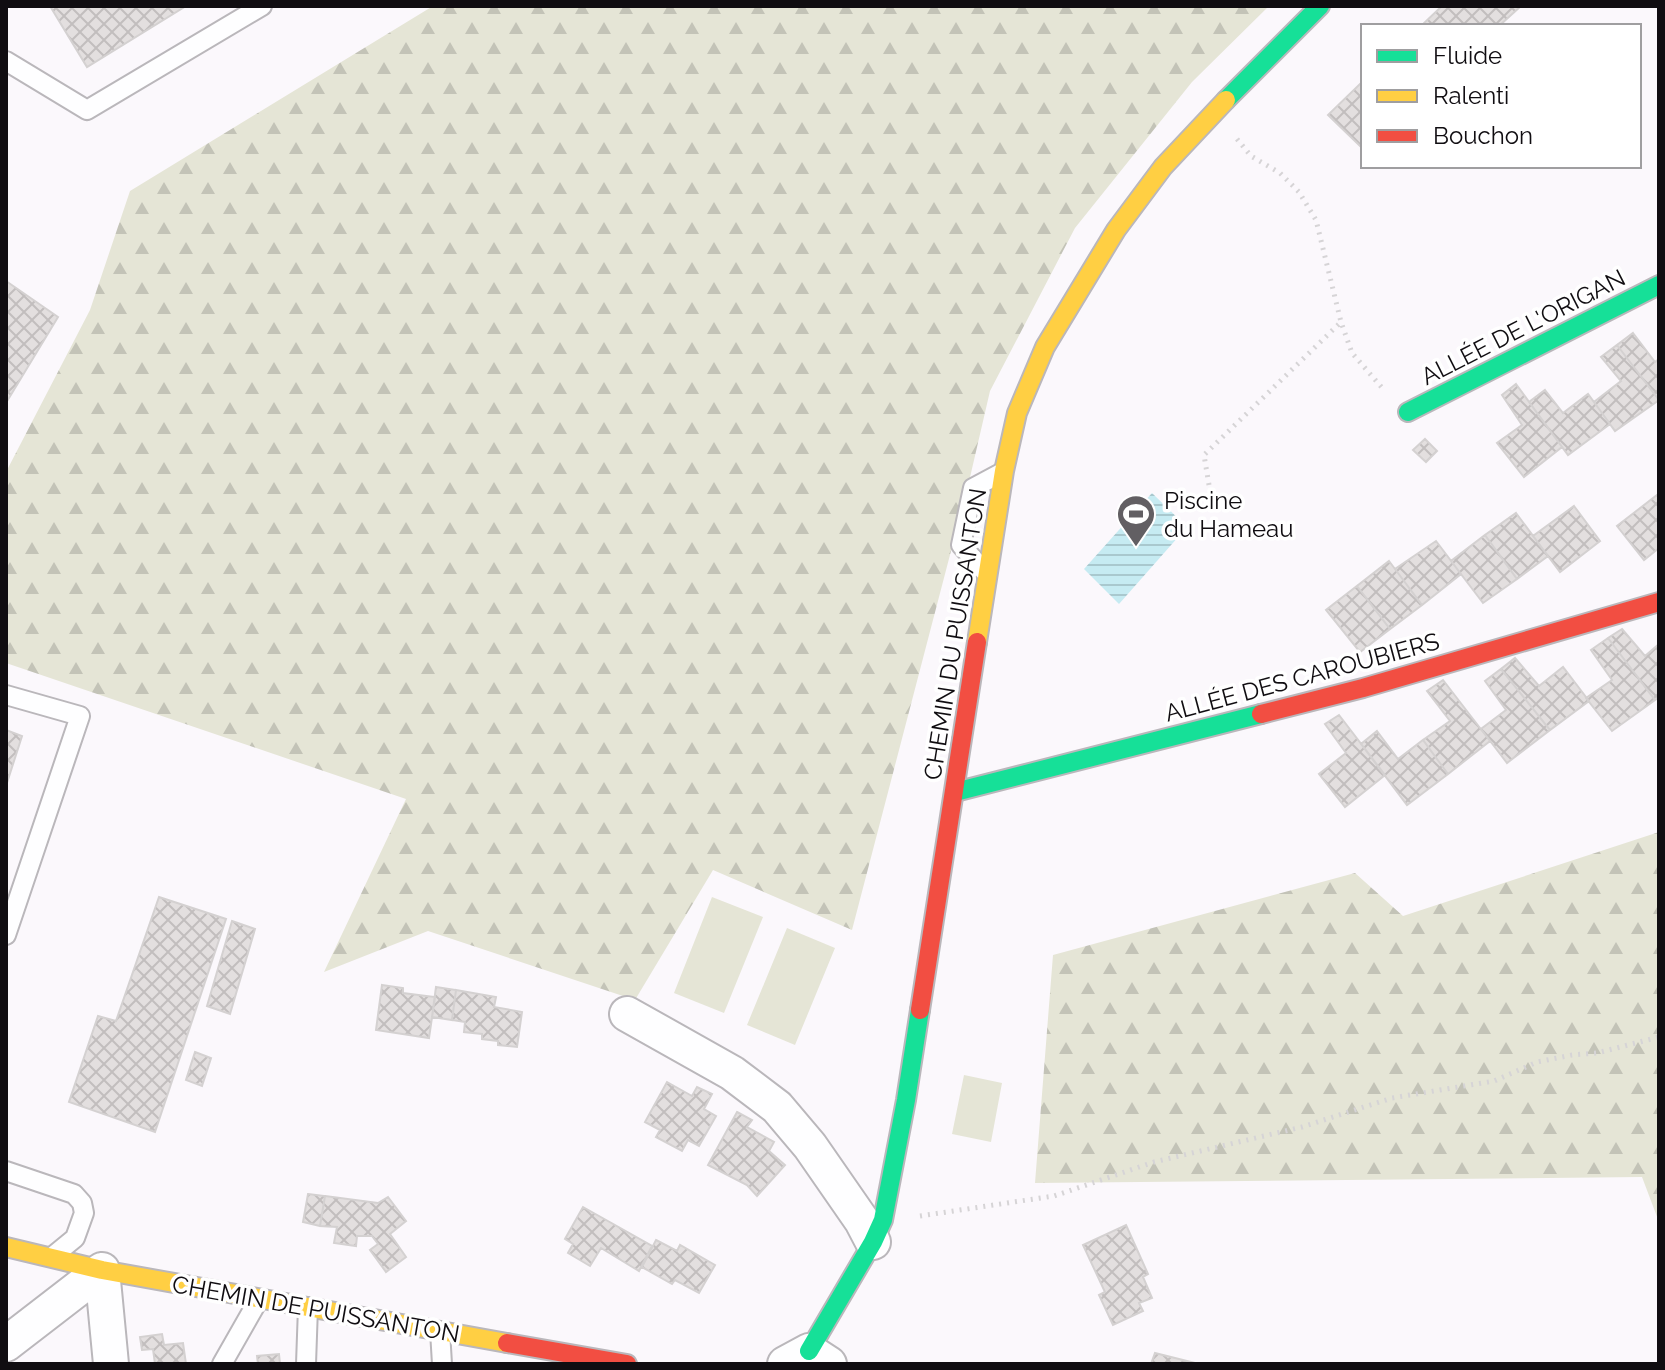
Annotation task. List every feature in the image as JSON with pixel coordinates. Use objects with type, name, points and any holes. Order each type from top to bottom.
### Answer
[{"type":"street","name":"CHEMIN DU PUISSANTON","points":[[808,1360],[878,1231],[906,1100],[1004,471],[1017,413],[1045,347],[1116,230],[1163,167],[1320,6]]},
{"type":"street","name":"ALLÉE DE L'ORIGAN","points":[[1408,412],[1659,285]]},
{"type":"street","name":"ALLÉE DES CAROUBIERS","points":[[955,792],[1363,688],[1659,602]]},
{"type":"street","points":[[627,1014],[732,1073],[777,1107],[810,1146],[862,1221],[878,1231]]},
{"type":"street","name":"CHEMIN DE PUISSANTON","points":[[6,1247],[102,1270],[627,1364]]},
{"type":"street","points":[[6,1344],[102,1270]]},
{"type":"street","points":[[102,1270],[111,1364]]},
{"type":"lane","points":[[6,61],[87,110],[262,6]]},
{"type":"lane","points":[[988,575],[961,545],[973,488],[1004,471]]},
{"type":"lane","points":[[6,695],[80,716],[6,935]]},
{"type":"lane","points":[[6,1171],[74,1194],[82,1203],[84,1213],[75,1238],[51,1258]]},
{"type":"lane","points":[[222,1364],[259,1299]]},
{"type":"lane","points":[[306,1364],[308,1307]]},
{"type":"lane","points":[[440,1331],[442,1364]]},
{"type":"path","points":[[1215,111],[1251,156],[1280,173],[1299,192],[1316,220],[1341,322],[1352,353],[1379,385],[1408,412]]},
{"type":"path","points":[[1209,485],[1204,455],[1341,322]]},
{"type":"path","points":[[878,1231],[986,1207],[1054,1196],[1154,1162],[1302,1127],[1392,1098],[1494,1081],[1537,1062],[1597,1053],[1659,1037]]},
{"type":"green space","points":[[433,6],[1269,6],[1192,82],[1075,228],[990,391],[852,930],[713,870],[635,1000],[428,931],[324,972],[406,799],[6,663],[6,472],[90,310],[130,191]]},
{"type":"green space","points":[[1659,832],[1659,1222],[1642,1177],[1035,1183],[1053,955],[1355,873],[1403,916]]},
{"type":"green space","points":[[712,897],[763,917],[724,1013],[674,993]]},
{"type":"green space","points":[[787,928],[835,948],[795,1045],[747,1025]]},
{"type":"green space","points":[[964,1075],[1002,1083],[991,1142],[952,1134]]},
{"type":"water","name":"Piscine du Hameau","points":[[1152,493],[1187,527],[1119,604],[1084,569]]},
{"type":"building","points":[[50,6],[186,6],[87,67]]},
{"type":"building","points":[[1442,6],[1521,6],[1501,24],[1423,24]]},
{"type":"building","points":[[1361,83],[1361,147],[1328,115]]},
{"type":"building","points":[[6,281],[58,317],[6,403]]},
{"type":"building","points":[[1633,333],[1655,362],[1659,359],[1659,400],[1617,345]]},
{"type":"building","points":[[1617,345],[1659,400],[1615,431],[1594,402],[1621,381],[1601,357]]},
{"type":"building","points":[[1516,384],[1562,447],[1524,477],[1497,443],[1522,425],[1502,395]]},
{"type":"building","points":[[1545,390],[1563,413],[1588,394],[1610,424],[1568,455],[1529,402]]},
{"type":"building","points":[[1425,439],[1437,451],[1426,462],[1413,450]]},
{"type":"building","points":[[1657,495],[1659,548],[1644,560],[1617,526]]},
{"type":"building","points":[[1574,506],[1600,541],[1560,572],[1533,536]]},
{"type":"building","points":[[1516,513],[1548,556],[1517,579],[1485,535]]},
{"type":"building","points":[[1485,535],[1517,579],[1483,603],[1451,561]]},
{"type":"building","points":[[1436,541],[1461,574],[1422,605],[1395,569]]},
{"type":"building","points":[[1389,561],[1422,605],[1390,629],[1357,586]]},
{"type":"building","points":[[1357,586],[1390,629],[1360,652],[1326,610]]},
{"type":"building","points":[[1622,629],[1645,656],[1659,644],[1659,697],[1655,700],[1608,638]]},
{"type":"building","points":[[1608,638],[1655,700],[1612,731],[1586,698],[1612,680],[1591,650]]},
{"type":"building","points":[[1515,658],[1539,686],[1563,667],[1589,701],[1550,730],[1501,669]]},
{"type":"building","points":[[1501,669],[1550,730],[1507,763],[1481,729],[1506,710],[1485,681]]},
{"type":"building","points":[[1443,680],[1490,741],[1448,774],[1423,740],[1450,721],[1427,691]]},
{"type":"building","points":[[1339,715],[1385,775],[1345,807],[1319,774],[1346,753],[1325,724]]},
{"type":"building","points":[[6,730],[22,736],[6,786]]},
{"type":"building","points":[[1377,731],[1398,759],[1423,740],[1448,774],[1407,805],[1361,744]]},
{"type":"building","points":[[159,897],[226,919],[155,1132],[69,1102],[98,1016],[116,1021]]},
{"type":"building","points":[[232,921],[255,929],[230,1014],[207,1006]]},
{"type":"building","points":[[382,985],[403,988],[403,993],[435,997],[429,1038],[376,1030]]},
{"type":"building","points":[[436,987],[456,990],[452,1020],[432,1017]]},
{"type":"building","points":[[456,990],[496,997],[494,1007],[522,1012],[517,1047],[498,1045],[498,1041],[482,1039],[482,1034],[464,1032],[465,1022],[452,1020]]},
{"type":"building","points":[[195,1052],[211,1058],[202,1086],[186,1080]]},
{"type":"building","points":[[667,1082],[692,1096],[697,1087],[712,1094],[704,1109],[716,1116],[699,1146],[688,1140],[682,1151],[656,1137],[660,1130],[645,1122]]},
{"type":"building","points":[[737,1112],[752,1120],[747,1127],[774,1142],[769,1151],[785,1165],[757,1196],[747,1185],[708,1165]]},
{"type":"building","points":[[308,1194],[325,1196],[320,1226],[303,1222]]},
{"type":"building","points":[[325,1196],[378,1203],[388,1197],[406,1221],[390,1234],[406,1257],[386,1272],[370,1250],[378,1244],[372,1236],[357,1236],[356,1246],[334,1243],[337,1227],[320,1226]]},
{"type":"building","points":[[583,1207],[652,1246],[639,1271],[601,1248],[590,1266],[568,1253],[573,1244],[565,1239]]},
{"type":"building","points":[[1126,1225],[1148,1274],[1143,1277],[1152,1298],[1139,1303],[1143,1311],[1113,1325],[1099,1295],[1105,1292],[1083,1245]]},
{"type":"building","points":[[656,1240],[677,1251],[680,1245],[715,1265],[699,1293],[675,1280],[672,1284],[642,1267]]},
{"type":"building","points":[[162,1334],[164,1345],[183,1343],[186,1364],[155,1364],[153,1349],[142,1350],[140,1337]]},
{"type":"building","points":[[1155,1353],[1199,1364],[1151,1364]]},
{"type":"building","points":[[279,1354],[280,1364],[258,1364],[257,1356]]},
{"type":"traffic: fast","points":[[1226,100],[1320,6]]},
{"type":"traffic: fast","points":[[1408,412],[1659,285]]},
{"type":"traffic: fast","points":[[955,792],[1261,714]]},
{"type":"traffic: fast","points":[[809,1351],[883,1220],[920,1010]]},
{"type":"traffic: slow","points":[[977,642],[1004,471],[1017,413],[1045,347],[1116,230],[1163,167],[1226,100]]},
{"type":"traffic: slow","points":[[6,1247],[102,1270],[507,1343]]},
{"type":"traffic: jam","points":[[1261,714],[1363,688],[1659,602]]},
{"type":"traffic: jam","points":[[920,1010],[977,642]]},
{"type":"traffic: jam","points":[[507,1343],[627,1364]]},
{"type":"place","name":"Piscine du Hameau","points":[[1136,548]]}]
